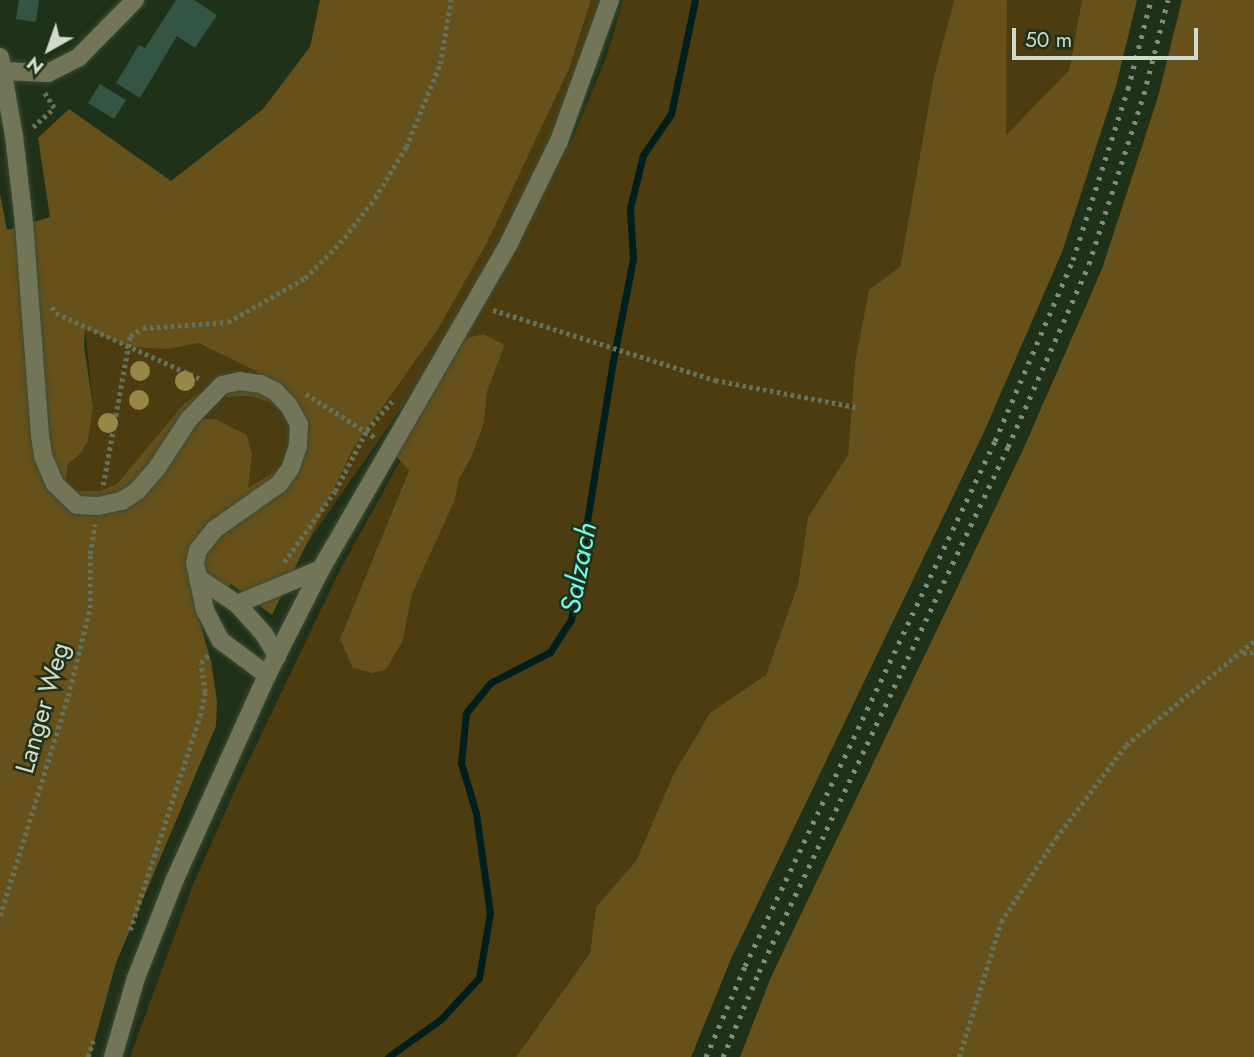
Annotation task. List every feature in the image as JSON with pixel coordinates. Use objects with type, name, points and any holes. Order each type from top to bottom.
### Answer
[{"type":"street","points":[[135,0],[79,57],[48,73],[1,64],[24,223],[43,456],[55,484],[77,505],[98,506],[122,501],[137,491],[157,468],[189,419],[222,384],[239,381],[261,384],[275,391],[289,406],[299,424],[298,446],[290,469],[279,484],[215,529],[202,544],[195,563],[205,610],[220,640],[267,675]]},
{"type":"street","points":[[113,1057],[136,978],[175,879],[267,675],[321,569],[476,302],[559,141],[610,0]]},
{"type":"street","points":[[237,604],[321,569]]},
{"type":"street","points":[[198,578],[237,604],[264,634],[277,656]]},
{"type":"path","points":[[128,345],[130,336],[143,328],[228,322],[305,278],[341,243],[375,198],[406,146],[440,64],[451,0]]},
{"type":"path","points":[[29,131],[54,108],[44,92],[41,73]]},
{"type":"path","points":[[476,302],[509,317],[715,380],[855,407]]},
{"type":"path","points":[[51,305],[56,313],[203,380]]},
{"type":"path","name":"Langer Weg","points":[[0,916],[65,708],[90,608],[90,554],[128,345]]},
{"type":"path","points":[[276,570],[335,491],[367,430],[397,394]]},
{"type":"path","points":[[318,402],[367,430]]},
{"type":"path","points":[[127,939],[200,716],[205,692],[201,663],[220,640]]},
{"type":"path","points":[[958,1057],[1000,922],[1056,838],[1126,744],[1254,641]]},
{"type":"path","points":[[1242,653],[1254,652]]},
{"type":"path","points":[[88,1057],[97,1031]]},
{"type":"shaded area","points":[[320,0],[591,0],[569,69],[487,243],[438,329],[354,447],[272,615],[231,584],[198,616],[211,661],[217,702],[216,726],[116,963],[90,1057],[0,1057],[0,194],[7,230],[50,217],[38,138],[69,109],[171,181],[263,109],[310,47]],"holes":[[[85,329],[125,345],[147,348],[169,349],[198,343],[258,372],[255,378],[218,380],[184,404],[117,484],[99,491],[78,491],[65,485],[68,464],[80,454],[88,440],[93,406],[84,346]],[[249,396],[269,402],[282,412],[290,433],[289,449],[282,467],[248,488],[252,454],[247,435],[215,419],[202,419],[190,426],[222,397]]]},
{"type":"shaded area","points":[[591,0],[601,0],[564,107],[551,135],[570,145],[607,55],[623,0],[954,0],[934,76],[900,267],[855,363],[848,455],[808,517],[798,584],[766,676],[710,713],[673,775],[636,861],[596,907],[590,953],[516,1057],[130,1057],[193,885],[239,781],[339,572],[400,461],[409,469],[340,639],[403,640],[412,594],[455,500],[459,479],[472,456],[484,423],[487,392],[505,346],[483,334],[454,341],[469,311],[305,546],[354,447],[438,329],[487,243],[569,69]]},
{"type":"shaded area","points":[[954,0],[1007,0],[1006,135],[1069,70],[1082,0],[1137,0],[1116,86],[1062,252],[984,432],[731,959],[691,1057],[516,1057],[590,953],[596,907],[636,861],[673,775],[710,713],[766,675],[798,584],[808,517],[848,455],[855,363],[869,290],[900,267],[934,76]]},
{"type":"shaded area","points":[[1007,0],[1082,0],[1069,70],[1005,136]]},
{"type":"shaded area","points":[[1182,0],[1254,0],[1254,1057],[740,1057],[771,977],[1022,452],[1102,269],[1158,97]]},
{"type":"shaded area","points":[[85,328],[125,345],[169,349],[198,343],[258,372],[255,378],[239,376],[117,484],[99,491],[78,491],[64,484],[68,464],[80,454],[93,406]]},
{"type":"shaded area","points":[[483,334],[505,345],[487,392],[484,423],[472,456],[459,479],[455,500],[412,594],[403,640],[386,670],[372,673],[353,668],[340,639],[409,470],[390,450],[454,341]]},
{"type":"shaded area","points":[[249,396],[269,402],[282,412],[290,433],[289,449],[282,467],[247,489],[252,454],[247,435],[214,419],[187,428],[222,397]]},
{"type":"building","points":[[19,0],[39,0],[36,22],[16,19]]},
{"type":"building","points":[[176,0],[194,0],[217,15],[195,48],[177,36],[140,98],[116,83],[139,45],[145,48]]},
{"type":"building","points":[[100,84],[126,100],[114,119],[88,103]]},
{"type":"waterway","name":"Salzach","points":[[388,1057],[441,1019],[479,978],[490,913],[476,813],[461,763],[466,713],[490,683],[550,652],[571,620],[612,366],[633,259],[630,208],[643,155],[671,114],[695,0]]},
{"type":"railway","points":[[706,1057],[745,966],[995,441],[1073,260],[1128,89],[1151,0]]},
{"type":"railway","points":[[723,1057],[759,972],[1008,447],[1089,264],[1144,94],[1168,0]]}]
